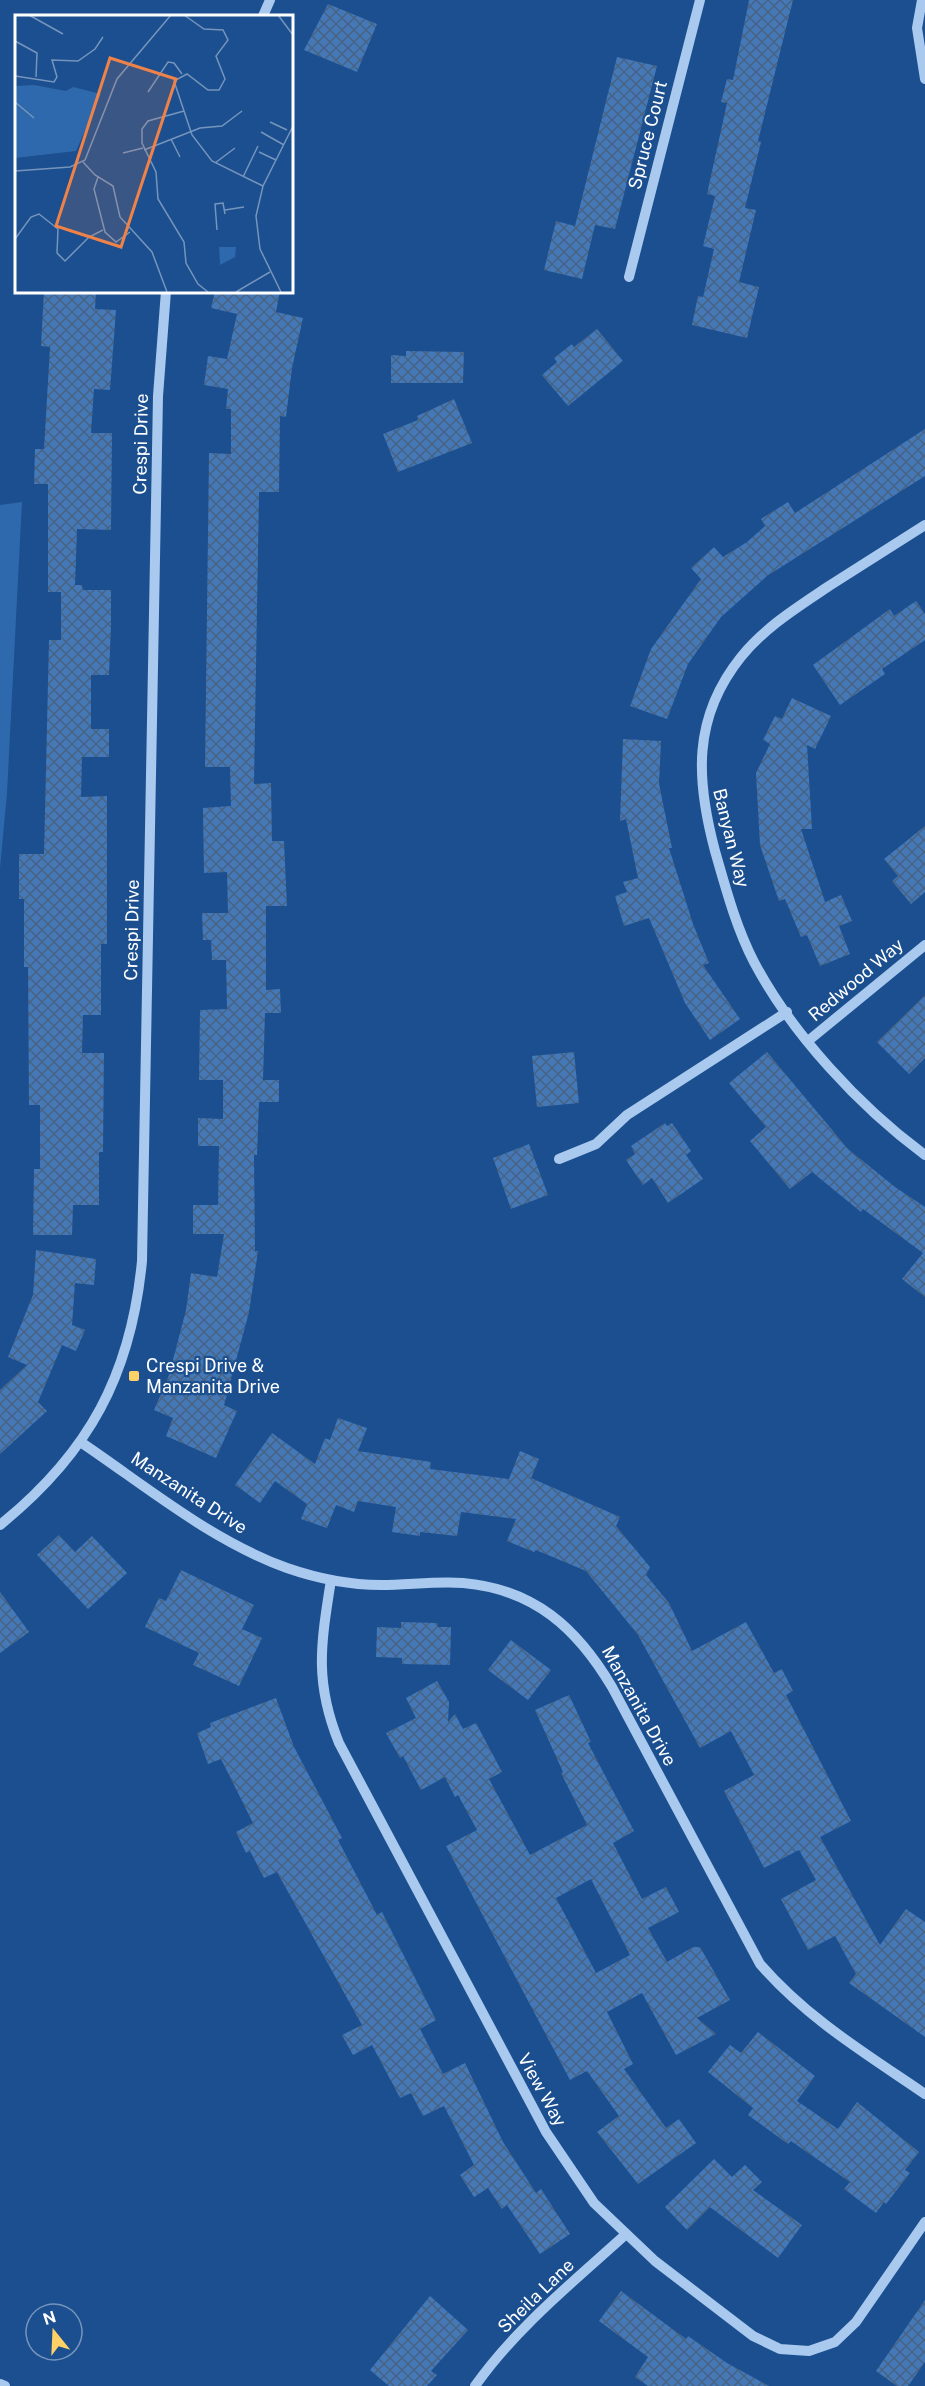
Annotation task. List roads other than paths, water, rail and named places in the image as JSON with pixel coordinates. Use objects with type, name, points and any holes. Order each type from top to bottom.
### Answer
[{"type":"street","points":[[263,15],[270,0]]},
{"type":"street","name":"Spruce Court","points":[[629,277],[699,0]]},
{"type":"street","points":[[922,0],[917,28],[925,79]]},
{"type":"street","name":"Crespi Drive","points":[[0,1525],[26,1504],[81,1443],[102,1406],[128,1340],[139,1297],[142,1261],[158,408],[166,292]]},
{"type":"street","name":"Banyan Way","points":[[925,525],[766,629],[741,657],[725,681],[711,712],[702,747],[700,780],[705,814],[738,926],[755,963],[808,1041],[872,1111],[925,1155]]},
{"type":"street","name":"Redwood Way","points":[[808,1041],[925,945]]},
{"type":"street","points":[[559,1159],[596,1144],[627,1115],[787,1012]]},
{"type":"street","name":"Manzanita Drive","points":[[81,1443],[213,1531],[253,1554],[289,1568],[331,1580],[379,1585],[462,1583],[499,1589],[537,1605],[568,1626],[593,1654],[612,1687],[760,1964],[786,1994],[815,2020],[925,2094]]},
{"type":"street","name":"View Way","points":[[331,1580],[321,1639],[321,1675],[327,1712],[339,1743],[541,2123],[594,2203],[625,2235],[655,2261],[753,2336],[780,2349],[809,2351],[835,2342],[856,2322],[925,2222]]},
{"type":"street","name":"Sheila Lane","points":[[475,2386],[501,2352],[530,2322],[625,2235]]},
{"type":"street","points":[[0,2384],[5,2386]]},
{"type":"place","name":"Crespi Drive & Manzanita Drive","points":[[134,1376]]}]
